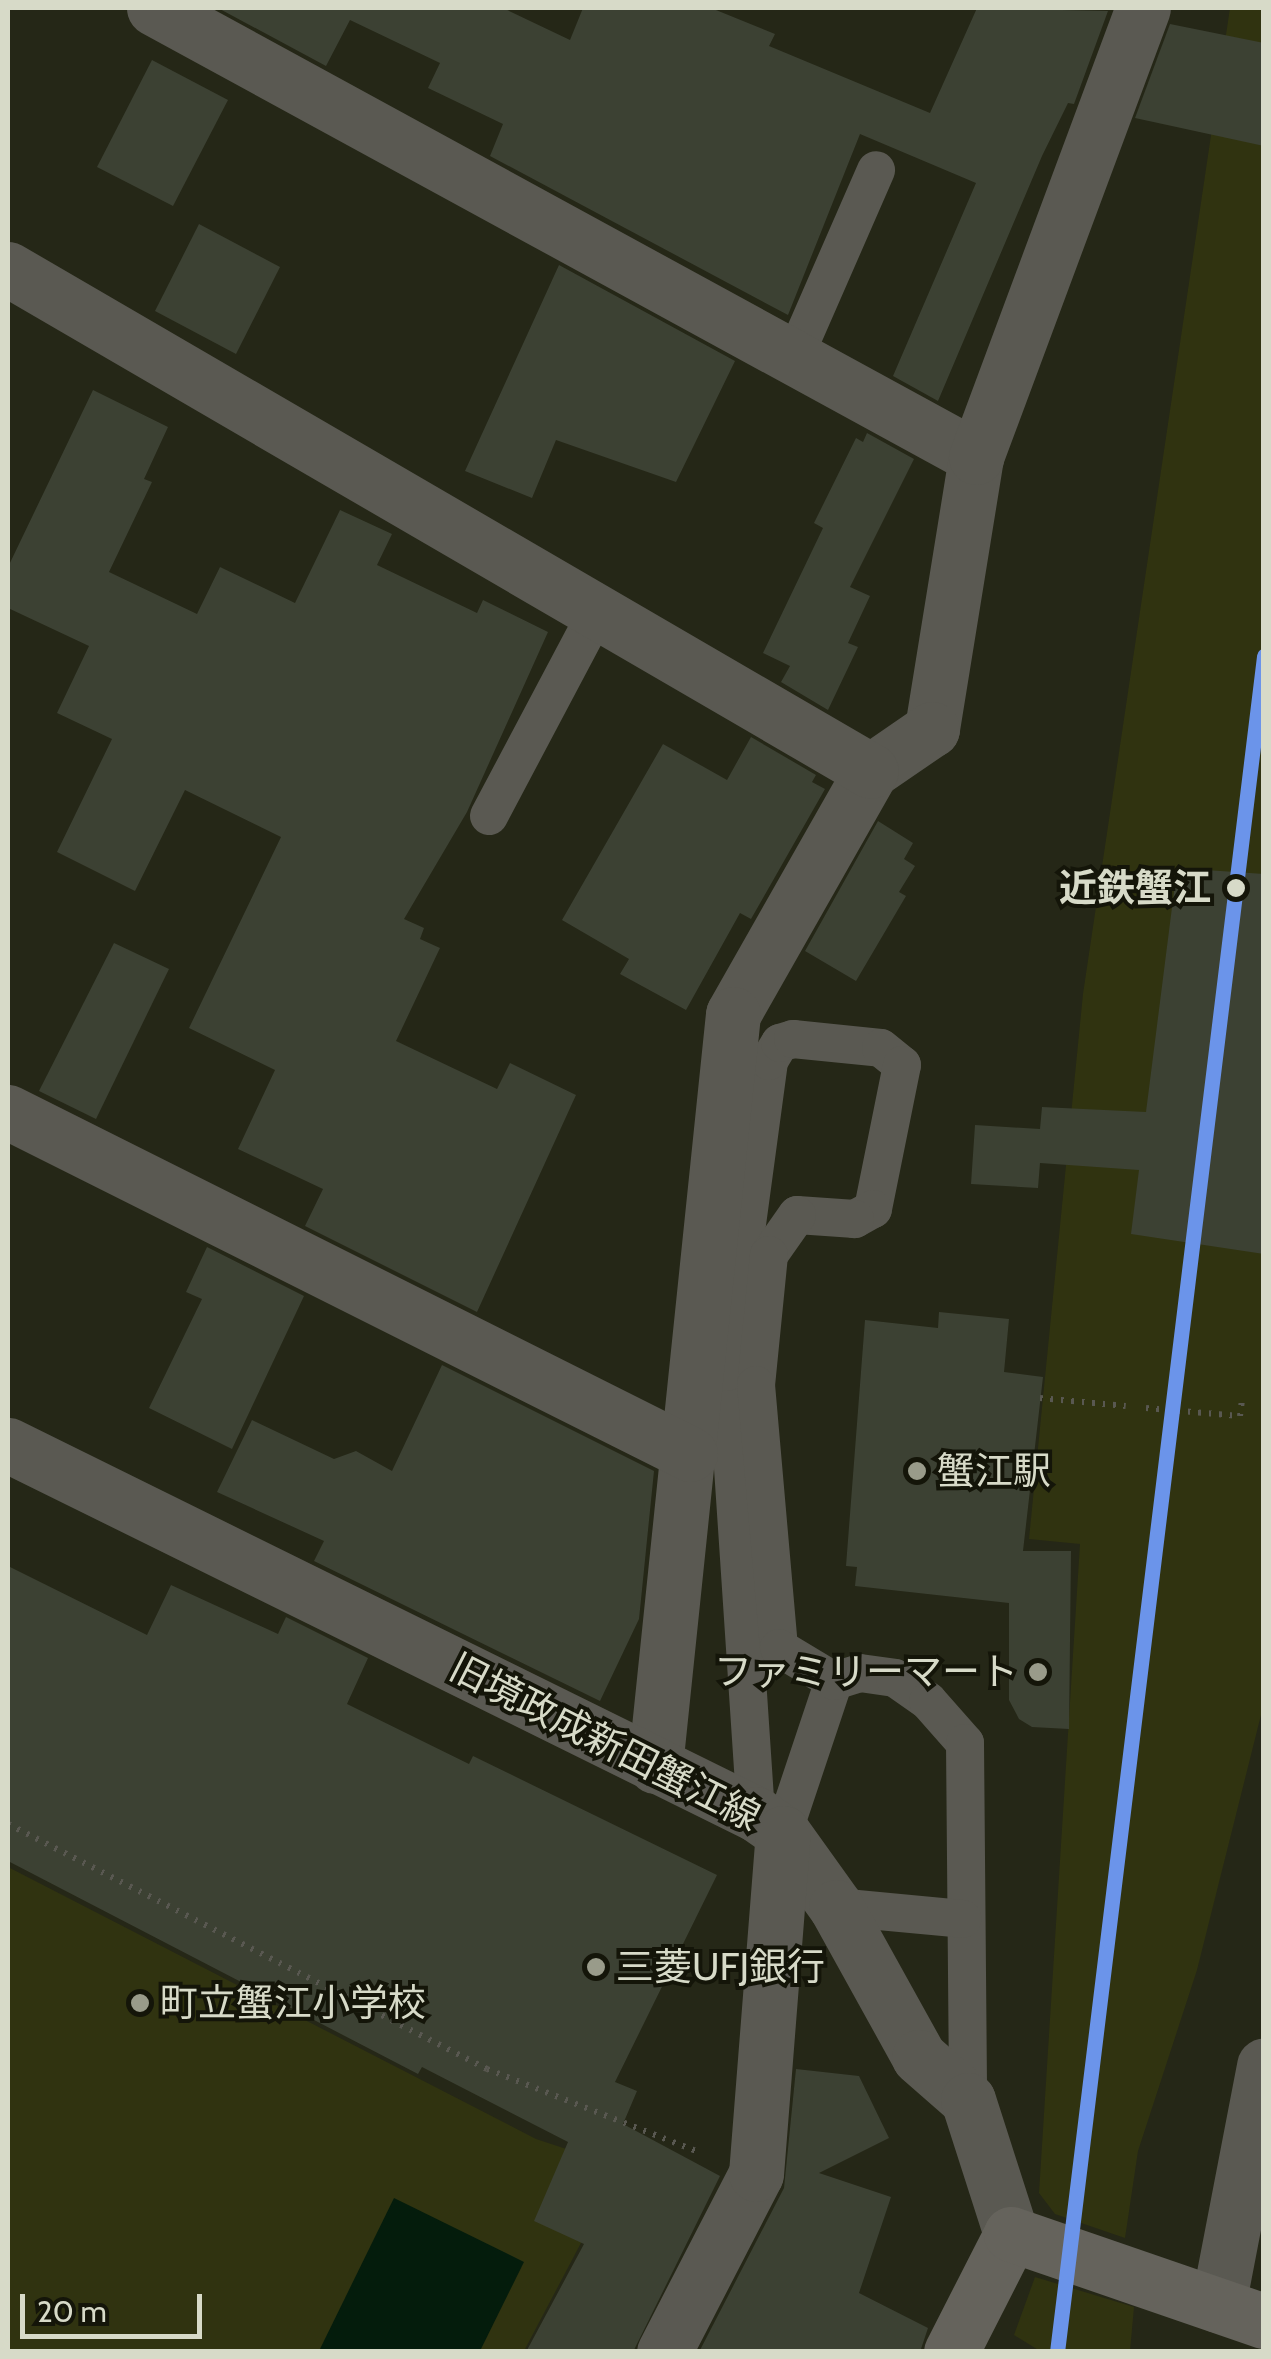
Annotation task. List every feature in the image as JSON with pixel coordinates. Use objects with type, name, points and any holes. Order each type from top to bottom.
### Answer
[{"type":"main road","points":[[951,2352],[1010,2234],[1241,2313]]},
{"type":"street","points":[[154,8],[976,457]]},
{"type":"street","points":[[655,1766],[733,1014],[871,771],[932,728],[976,457],[1144,8]]},
{"type":"street","points":[[8,269],[871,771]]},
{"type":"street","points":[[8,1112],[690,1454]]},
{"type":"street","name":"旧境政成新田蟹江線","points":[[8,1446],[770,1823],[836,1907],[919,2057],[968,2100]]},
{"type":"street","points":[[664,2352],[756,2174],[770,1823]]},
{"type":"street","points":[[1241,2313],[1264,2066]]},
{"type":"street","points":[[968,2100],[1010,2234]]},
{"type":"lane","points":[[794,358],[876,170]]},
{"type":"lane","points":[[489,816],[597,612]]},
{"type":"lane","points":[[770,1823],[727,1372],[769,1061],[780,1043],[793,1038],[881,1048],[902,1065],[873,1209],[855,1219],[797,1216],[769,1255],[756,1385],[779,1648],[834,1681],[860,1673],[895,1678],[928,1702],[965,1742],[962,1919],[968,2100]]},
{"type":"lane","points":[[770,1823],[834,1681]]},
{"type":"lane","points":[[836,1907],[962,1919]]},
{"type":"path","points":[[1040,1398],[1126,1406]]},
{"type":"path","points":[[1146,1408],[1240,1416],[1242,1399]]},
{"type":"path","points":[[8,1824],[488,2068],[756,2174]]},
{"type":"shaded area","points":[[1230,8],[1263,8],[1263,1707],[1197,1970],[1138,2151],[1125,2238],[1055,2214],[1039,2193],[1080,1544],[1029,1539],[1083,994]]},
{"type":"shaded area","name":"町立蟹江小学校","points":[[8,1867],[536,2139],[621,2167],[524,2351],[8,2351]]},
{"type":"shaded area","points":[[394,2198],[524,2262],[480,2351],[319,2351]]},
{"type":"shaded area","points":[[1035,2277],[1134,2307],[1130,2351],[1040,2351],[1014,2335]]},
{"type":"building","points":[[218,8],[503,8],[570,40],[583,8],[711,8],[775,34],[769,46],[930,113],[977,8],[1108,11],[1074,104],[1068,103],[1042,156],[938,401],[893,376],[976,183],[860,134],[788,315],[490,156],[503,124],[428,88],[440,63],[350,20],[326,66]]},
{"type":"building","points":[[1170,24],[1264,43],[1264,146],[1135,118]]},
{"type":"building","points":[[152,60],[228,100],[173,206],[97,167]]},
{"type":"building","points":[[199,224],[280,267],[236,354],[155,311]]},
{"type":"building","points":[[559,265],[735,361],[676,482],[556,440],[532,498],[465,471]]},
{"type":"building","points":[[93,390],[168,427],[144,479],[152,482],[109,572],[197,614],[220,567],[295,603],[340,510],[392,534],[377,565],[477,613],[483,600],[548,632],[467,812],[404,919],[424,928],[420,939],[440,948],[396,1041],[497,1089],[510,1063],[576,1095],[477,1312],[305,1226],[323,1189],[238,1149],[275,1070],[189,1028],[281,837],[185,790],[135,891],[57,852],[112,739],[57,713],[89,646],[8,608],[8,567]]},
{"type":"building","points":[[867,433],[914,459],[850,587],[870,596],[848,643],[858,647],[828,710],[781,682],[790,666],[763,653],[823,528],[814,523],[856,438],[863,442]]},
{"type":"building","points":[[751,737],[816,775],[812,782],[825,789],[751,919],[740,913],[686,1010],[620,974],[629,959],[562,920],[663,744],[727,780]]},
{"type":"building","points":[[878,821],[913,843],[904,859],[915,866],[899,892],[906,896],[856,981],[805,951]]},
{"type":"building","points":[[1177,868],[1264,874],[1264,1254],[1131,1234],[1139,1170],[1040,1163],[1038,1188],[971,1184],[975,1125],[1040,1129],[1042,1107],[1146,1112]]},
{"type":"building","points":[[114,943],[169,969],[96,1119],[39,1091]]},
{"type":"building","points":[[207,1247],[304,1296],[232,1449],[149,1408],[202,1299],[186,1292]]},
{"type":"building","points":[[939,1312],[1009,1319],[1004,1372],[1043,1377],[1023,1551],[1071,1551],[1069,1729],[1032,1727],[1019,1719],[1009,1700],[1009,1603],[855,1586],[857,1567],[846,1566],[865,1320],[938,1328]]},
{"type":"building","points":[[442,1365],[654,1471],[639,1619],[600,1701],[314,1561],[324,1541],[217,1492],[252,1420],[334,1459],[356,1451],[392,1471]]},
{"type":"building","points":[[8,1566],[147,1635],[171,1585],[278,1634],[286,1617],[368,1658],[347,1704],[469,1764],[473,1756],[717,1875],[615,2082],[637,2091],[623,2124],[720,2176],[633,2352],[526,2352],[584,2244],[534,2221],[568,2142],[422,2067],[418,2074],[8,1861]]},
{"type":"building","points":[[796,2069],[859,2076],[889,2138],[819,2173],[891,2197],[859,2293],[928,2328],[920,2352],[699,2352],[784,2188]]},
{"type":"transit line","points":[[1057,2352],[1264,656]]},
{"type":"place","name":"近鉄蟹江","points":[[1236,888]]},
{"type":"place","name":"蟹江駅","points":[[917,1471]]},
{"type":"place","name":"ファミリーマート","points":[[1038,1672]]},
{"type":"place","name":"三菱UFJ銀行","points":[[596,1967]]},
{"type":"place","name":"町立蟹江小学校","points":[[140,2003]]}]
